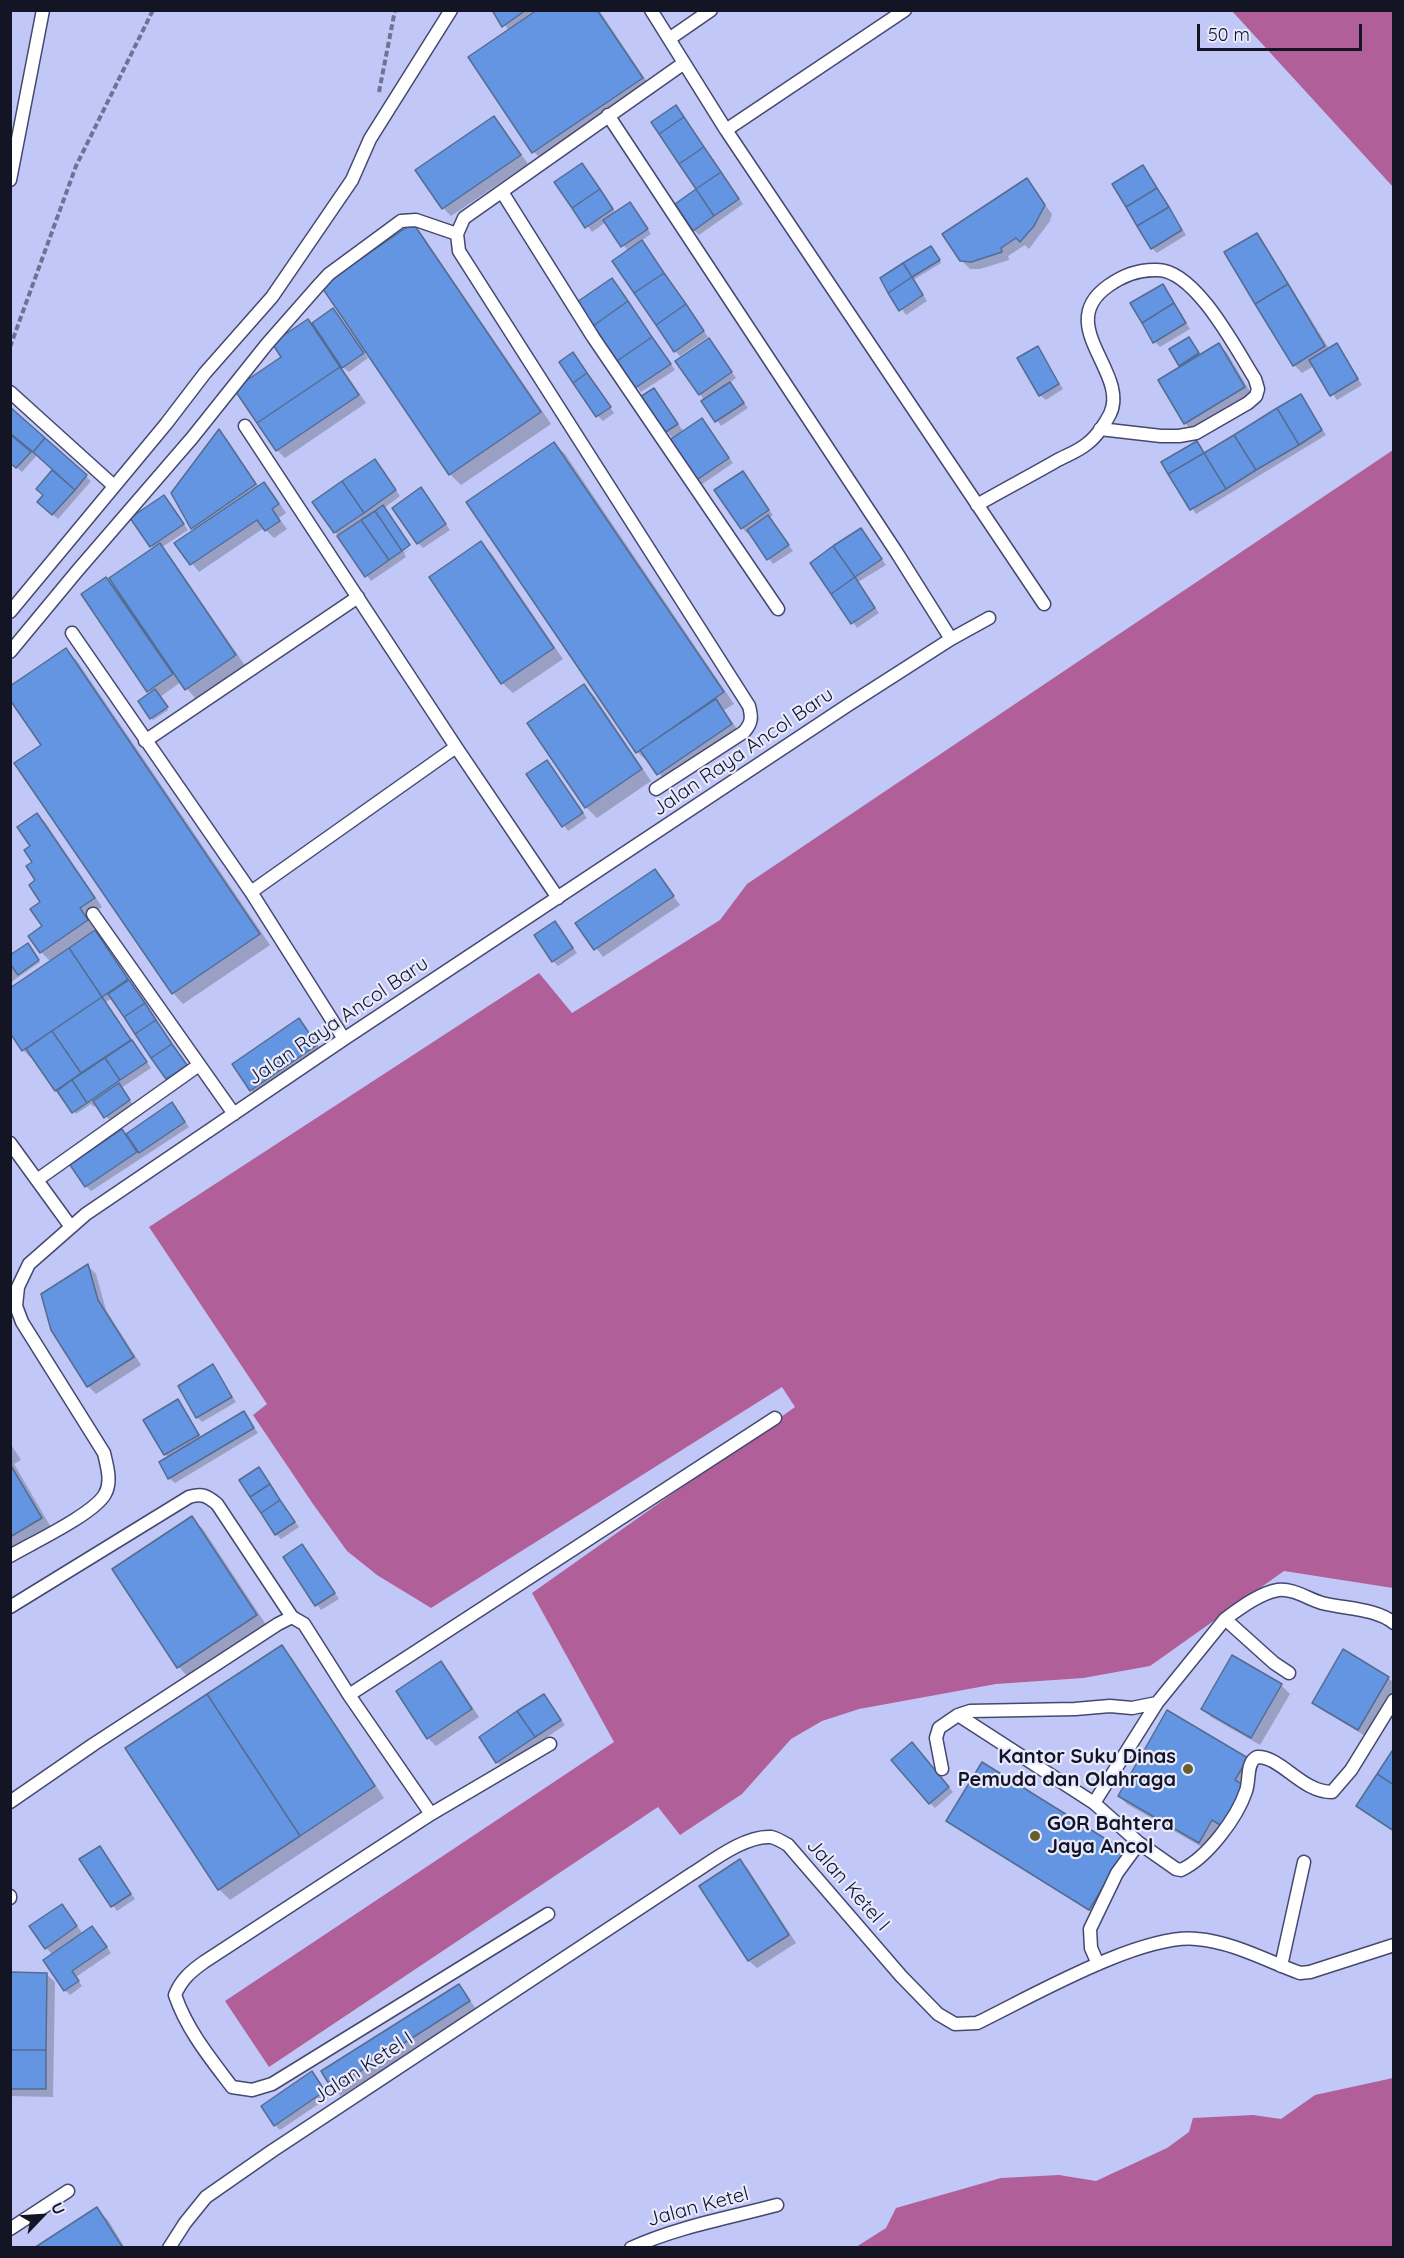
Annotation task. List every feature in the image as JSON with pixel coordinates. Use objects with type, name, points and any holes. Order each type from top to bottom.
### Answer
[{"type":"lane","points":[[10,180],[43,10]]},
{"type":"lane","points":[[10,612],[205,373],[272,297],[352,180],[370,139],[451,10]]},
{"type":"lane","points":[[651,10],[726,130],[852,314],[1044,604]]},
{"type":"lane","points":[[669,39],[711,10]]},
{"type":"lane","points":[[726,130],[905,10]]},
{"type":"lane","points":[[656,789],[744,732],[750,726],[752,716],[749,706],[459,251],[457,234],[464,218],[684,63]]},
{"type":"lane","points":[[608,115],[897,553],[951,639]]},
{"type":"lane","points":[[502,192],[593,337],[778,609]]},
{"type":"lane","points":[[10,652],[192,438],[267,344],[329,274],[401,221],[416,220],[457,234]]},
{"type":"lane","points":[[977,505],[1089,443],[1100,429],[1114,404],[1113,390],[1088,330],[1089,309],[1100,292],[1120,278],[1144,269],[1164,270],[1175,274],[1204,301],[1255,379],[1258,389],[1256,396],[1196,434],[1161,436],[1100,429]]},
{"type":"lane","points":[[10,392],[114,486]]},
{"type":"lane","points":[[245,426],[558,898]]},
{"type":"lane","points":[[145,741],[358,597]]},
{"type":"lane","name":"Jalan Raya Ancol Baru","points":[[10,1556],[94,1507],[106,1493],[109,1472],[104,1453],[22,1322],[16,1306],[18,1287],[29,1264],[86,1215],[344,1039],[848,705],[988,618]]},
{"type":"lane","points":[[72,633],[251,892],[344,1039]]},
{"type":"lane","points":[[251,892],[456,747]]},
{"type":"lane","points":[[93,914],[234,1114]]},
{"type":"lane","points":[[37,1180],[199,1065]]},
{"type":"lane","points":[[10,1143],[71,1227]]},
{"type":"lane","points":[[349,1695],[775,1418]]},
{"type":"lane","points":[[10,1607],[189,1497],[198,1494],[207,1495],[217,1504],[292,1617],[304,1624],[349,1695],[431,1814]]},
{"type":"lane","points":[[1094,1803],[1157,1703],[1226,1619],[1261,1596],[1276,1590],[1286,1590],[1321,1603],[1369,1612],[1394,1623]]},
{"type":"lane","points":[[10,1802],[104,1738],[292,1617]]},
{"type":"lane","points":[[1226,1619],[1274,1663],[1289,1673]]},
{"type":"lane","points":[[958,1715],[1094,1803],[1139,1843],[1176,1869],[1181,1870],[1188,1867],[1210,1848],[1230,1821],[1246,1791],[1251,1762],[1257,1757],[1263,1756],[1274,1762],[1313,1789],[1332,1792],[1352,1770],[1394,1700]]},
{"type":"lane","points":[[942,1769],[936,1738],[939,1728],[958,1715],[970,1711],[1110,1706],[1132,1708],[1157,1703]]},
{"type":"lane","points":[[548,1914],[272,2084],[252,2090],[232,2087],[200,2044],[179,2007],[175,1995],[179,1985],[196,1967],[431,1814],[550,1744]]},
{"type":"lane","name":"Jalan Ketel I","points":[[169,2247],[206,2197],[272,2151],[690,1875],[740,1845],[757,1839],[772,1837],[788,1845],[901,1976],[938,2014],[955,2024],[977,2023],[1098,1964],[1146,1946],[1172,1940],[1196,1938],[1229,1945],[1300,1973],[1394,1946]]},
{"type":"lane","points":[[1098,1964],[1091,1948],[1090,1929],[1117,1873],[1139,1843]]},
{"type":"lane","points":[[1281,1966],[1304,1862]]},
{"type":"lane","points":[[10,2229],[68,2191]]},
{"type":"lane","name":"Jalan Ketel","points":[[631,2247],[672,2233],[777,2205]]},
{"type":"path","points":[[10,347],[76,165],[153,10]]},
{"type":"path","points":[[378,94],[395,10]]},
{"type":"shaded area","points":[[1232,11],[1393,11],[1393,187],[1383,176]]},
{"type":"shaded area","points":[[1393,450],[1393,1588],[1284,1571],[1150,1666],[1083,1678],[996,1684],[859,1709],[822,1721],[791,1739],[742,1794],[680,1835],[658,1807],[269,2067],[225,2001],[614,1742],[532,1593],[795,1407],[782,1387],[431,1608],[377,1575],[347,1551],[253,1415],[267,1404],[149,1227],[539,973],[572,1013],[720,920],[747,884]]},
{"type":"shaded area","points":[[1393,2078],[1393,2247],[856,2247],[886,2228],[896,2208],[1001,2178],[1059,2175],[1096,2181],[1167,2148],[1189,2132],[1193,2118],[1253,2115],[1281,2119],[1315,2095]]},
{"type":"building","points":[[492,10],[526,10],[502,27]]},
{"type":"building","points":[[537,10],[597,10],[643,78],[532,153],[468,57]]},
{"type":"building","points":[[676,105],[684,117],[659,134],[651,122]]},
{"type":"building","points":[[494,116],[521,155],[442,209],[415,170]]},
{"type":"building","points":[[684,117],[704,147],[679,164],[659,134]]},
{"type":"building","points":[[704,147],[721,172],[696,189],[679,164]]},
{"type":"building","points":[[582,163],[600,189],[572,208],[554,182]]},
{"type":"building","points":[[1143,165],[1157,188],[1126,207],[1112,184]]},
{"type":"building","points":[[721,172],[739,199],[714,216],[696,189]]},
{"type":"building","points":[[1027,178],[1045,205],[1034,226],[1020,242],[1016,238],[1001,248],[1002,252],[971,262],[960,261],[942,234]]},
{"type":"building","points":[[1157,188],[1169,207],[1137,226],[1126,207]]},
{"type":"building","points":[[600,189],[613,209],[585,228],[572,208]]},
{"type":"building","points":[[696,189],[714,216],[693,231],[675,204]]},
{"type":"building","points":[[630,202],[648,229],[621,247],[603,220]]},
{"type":"building","points":[[1169,207],[1182,230],[1151,249],[1137,226]]},
{"type":"building","points":[[413,223],[541,412],[449,475],[321,286]]},
{"type":"building","points":[[1257,233],[1288,284],[1255,304],[1224,252]]},
{"type":"building","points":[[642,240],[664,273],[634,293],[612,261]]},
{"type":"building","points":[[931,246],[940,260],[912,277],[903,263]]},
{"type":"building","points":[[903,263],[912,277],[888,293],[880,278]]},
{"type":"building","points":[[664,273],[686,304],[656,325],[634,293]]},
{"type":"building","points":[[912,277],[923,295],[899,311],[888,293]]},
{"type":"building","points":[[612,278],[628,301],[593,326],[577,302]]},
{"type":"building","points":[[1163,284],[1174,303],[1142,323],[1130,303]]},
{"type":"building","points":[[1288,284],[1325,346],[1293,366],[1255,304]]},
{"type":"building","points":[[628,301],[652,337],[617,361],[593,326]]},
{"type":"building","points":[[1174,303],[1186,323],[1153,343],[1142,323]]},
{"type":"building","points":[[686,304],[704,331],[674,352],[656,325]]},
{"type":"building","points":[[333,308],[364,353],[342,368],[312,323]]},
{"type":"building","points":[[308,319],[340,367],[257,423],[234,389],[281,357],[272,343]]},
{"type":"building","points":[[652,337],[671,364],[635,388],[617,361]]},
{"type":"building","points":[[1189,337],[1199,353],[1179,366],[1169,349]]},
{"type":"building","points":[[709,338],[732,372],[699,395],[675,361]]},
{"type":"building","points":[[1219,343],[1245,387],[1184,424],[1158,380]]},
{"type":"building","points":[[1337,343],[1358,379],[1330,396],[1309,360]]},
{"type":"building","points":[[1038,346],[1059,384],[1039,396],[1017,358]]},
{"type":"building","points":[[573,352],[587,373],[573,383],[559,362]]},
{"type":"building","points":[[340,367],[359,395],[276,451],[257,423]]},
{"type":"building","points":[[587,373],[611,407],[596,417],[573,383]]},
{"type":"building","points":[[730,382],[744,403],[715,422],[701,401]]},
{"type":"building","points":[[654,388],[678,424],[664,433],[640,397]]},
{"type":"building","points":[[1301,394],[1322,430],[1299,445],[1277,408]]},
{"type":"building","points":[[10,407],[45,438],[33,452],[10,433]]},
{"type":"building","points":[[1277,408],[1299,445],[1256,470],[1234,435]]},
{"type":"building","points":[[702,418],[729,458],[695,481],[668,441]]},
{"type":"building","points":[[219,429],[256,484],[191,529],[171,493]]},
{"type":"building","points":[[11,435],[31,452],[16,468],[10,463]]},
{"type":"building","points":[[1234,435],[1256,470],[1226,489],[1204,453]]},
{"type":"building","points":[[45,438],[87,475],[75,490],[33,452]]},
{"type":"building","points":[[1197,441],[1204,453],[1168,474],[1161,462]]},
{"type":"building","points":[[554,442],[724,692],[636,753],[466,502]]},
{"type":"building","points":[[1204,453],[1226,489],[1190,510],[1168,474]]},
{"type":"building","points":[[375,459],[396,490],[364,513],[342,481]]},
{"type":"building","points":[[52,470],[75,490],[52,515],[37,502],[43,495],[36,489]]},
{"type":"building","points":[[743,471],[769,510],[741,529],[714,490]]},
{"type":"building","points":[[342,481],[364,513],[334,533],[312,502]]},
{"type":"building","points":[[264,482],[279,504],[272,509],[280,521],[265,531],[257,520],[190,565],[174,543]]},
{"type":"building","points":[[421,487],[446,524],[417,544],[392,508]]},
{"type":"building","points":[[164,495],[184,524],[150,547],[130,518]]},
{"type":"building","points":[[383,505],[410,545],[402,551],[375,511]]},
{"type":"building","points":[[375,511],[402,551],[389,560],[361,520]]},
{"type":"building","points":[[768,515],[789,545],[767,560],[747,530]]},
{"type":"building","points":[[361,520],[389,560],[365,577],[337,536]]},
{"type":"building","points":[[861,528],[882,559],[855,577],[833,546]]},
{"type":"building","points":[[481,541],[554,648],[501,684],[429,577]]},
{"type":"building","points":[[160,543],[236,655],[185,690],[109,578]]},
{"type":"building","points":[[833,546],[855,577],[831,594],[810,563]]},
{"type":"building","points":[[106,577],[173,674],[147,692],[81,594]]},
{"type":"building","points":[[855,577],[875,608],[851,624],[831,594]]},
{"type":"building","points":[[66,648],[260,934],[172,994],[14,763],[41,745],[10,700],[10,686]]},
{"type":"building","points":[[584,684],[642,769],[585,808],[527,723]]},
{"type":"building","points":[[155,689],[168,707],[150,719],[138,701]]},
{"type":"building","points":[[716,699],[732,724],[657,775],[640,750]]},
{"type":"building","points":[[547,760],[583,813],[562,827],[526,774]]},
{"type":"building","points":[[37,813],[95,898],[80,908],[88,920],[40,953],[28,936],[42,926],[30,909],[40,902],[29,885],[35,880],[26,866],[32,862],[24,850],[30,846],[17,827]]},
{"type":"building","points":[[655,869],[674,896],[594,950],[575,923]]},
{"type":"building","points":[[555,921],[573,948],[552,962],[534,935]]},
{"type":"building","points":[[95,930],[128,979],[102,997],[69,948]]},
{"type":"building","points":[[28,943],[39,960],[18,975],[10,964],[10,955]]},
{"type":"building","points":[[69,948],[102,997],[22,1051],[10,1033],[10,988]]},
{"type":"building","points":[[129,980],[145,1003],[124,1017],[108,994]]},
{"type":"building","points":[[102,997],[131,1040],[81,1073],[52,1031]]},
{"type":"building","points":[[145,1003],[156,1020],[135,1034],[124,1017]]},
{"type":"building","points":[[299,1018],[317,1045],[250,1091],[232,1064]]},
{"type":"building","points":[[156,1020],[172,1044],[151,1058],[135,1034]]},
{"type":"building","points":[[52,1031],[81,1073],[55,1091],[26,1049]]},
{"type":"building","points":[[132,1040],[147,1062],[120,1080],[105,1058]]},
{"type":"building","points":[[172,1044],[187,1065],[166,1079],[151,1058]]},
{"type":"building","points":[[105,1058],[120,1080],[87,1103],[72,1080]]},
{"type":"building","points":[[72,1080],[87,1103],[72,1113],[57,1091]]},
{"type":"building","points":[[119,1083],[130,1100],[104,1118],[93,1101]]},
{"type":"building","points":[[172,1102],[185,1122],[139,1153],[126,1134]]},
{"type":"building","points":[[122,1129],[137,1152],[85,1187],[70,1165]]},
{"type":"building","points":[[88,1264],[98,1300],[134,1357],[87,1387],[51,1330],[41,1294]]},
{"type":"building","points":[[213,1364],[232,1397],[196,1418],[178,1386]]},
{"type":"building","points":[[178,1399],[199,1435],[164,1455],[143,1420]]},
{"type":"building","points":[[244,1411],[254,1428],[168,1479],[159,1462]]},
{"type":"building","points":[[10,1464],[42,1518],[10,1537]]},
{"type":"building","points":[[259,1467],[270,1484],[250,1497],[239,1480]]},
{"type":"building","points":[[270,1484],[280,1500],[261,1513],[250,1497]]},
{"type":"building","points":[[280,1500],[295,1522],[275,1535],[261,1513]]},
{"type":"building","points":[[192,1516],[257,1615],[177,1668],[112,1569]]},
{"type":"building","points":[[302,1544],[335,1593],[315,1606],[283,1557]]},
{"type":"building","points":[[282,1645],[375,1786],[300,1836],[207,1694]]},
{"type":"building","points":[[1343,1649],[1389,1677],[1358,1730],[1312,1703]]},
{"type":"building","points":[[1232,1655],[1282,1684],[1251,1738],[1201,1709]]},
{"type":"building","points":[[441,1661],[472,1709],[427,1739],[396,1691]]},
{"type":"building","points":[[207,1694],[300,1836],[218,1890],[125,1748]]},
{"type":"building","points":[[544,1694],[561,1720],[535,1737],[517,1711]]},
{"type":"building","name":"Kantor Suku Dinas Pemuda dan Olahraga","points":[[1167,1710],[1248,1758],[1235,1780],[1245,1786],[1222,1826],[1212,1820],[1199,1843],[1118,1796]]},
{"type":"building","points":[[517,1711],[535,1737],[496,1763],[479,1737]]},
{"type":"building","points":[[912,1742],[949,1787],[929,1804],[891,1760]]},
{"type":"building","points":[[1394,1748],[1394,1785],[1377,1774]]},
{"type":"building","name":"GOR Bahtera Jaya Ancol","points":[[982,1762],[1125,1851],[1089,1910],[946,1821]]},
{"type":"building","points":[[1377,1774],[1394,1785],[1394,1831],[1356,1806]]},
{"type":"building","points":[[100,1846],[131,1894],[111,1907],[79,1859]]},
{"type":"building","points":[[740,1859],[789,1935],[748,1961],[699,1886]]},
{"type":"building","points":[[62,1904],[77,1926],[45,1949],[29,1926]]},
{"type":"building","points":[[92,1926],[107,1947],[72,1971],[79,1981],[64,1991],[43,1960]]},
{"type":"building","points":[[10,1972],[47,1973],[46,2050],[10,2050]]},
{"type":"building","points":[[459,1984],[470,2001],[332,2089],[321,2071]]},
{"type":"building","points":[[10,2050],[46,2050],[46,2089],[10,2089]]},
{"type":"building","points":[[312,2071],[325,2091],[274,2126],[261,2106]]},
{"type":"building","points":[[97,2207],[123,2248],[34,2248]]},
{"type":"place","name":"Kantor Suku Dinas Pemuda dan Olahraga","points":[[1188,1769]]},
{"type":"place","name":"GOR Bahtera Jaya Ancol","points":[[1035,1836]]}]
